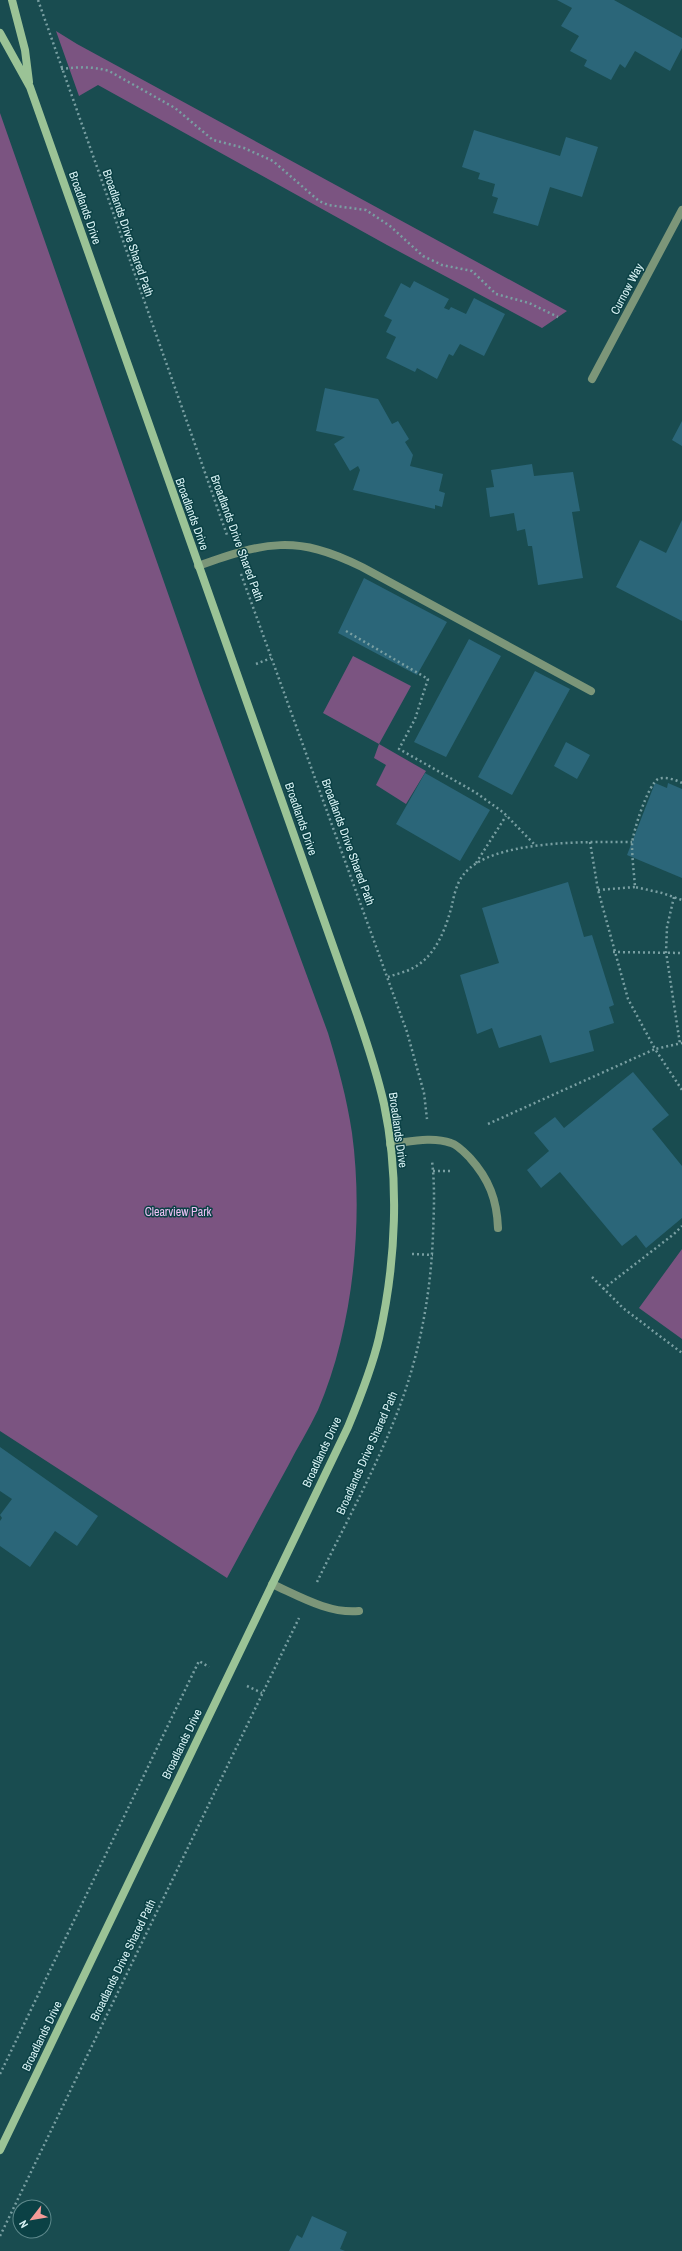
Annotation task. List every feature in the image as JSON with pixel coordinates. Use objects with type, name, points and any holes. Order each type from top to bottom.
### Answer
[{"type":"street","name":"Broadlands Drive","points":[[12,0],[25,50],[30,87]]},
{"type":"street","name":"Broadlands Drive","points":[[0,33],[30,87],[360,1021],[384,1104],[390,1144],[393,1192],[393,1243],[388,1292],[379,1338],[365,1383],[348,1426],[0,2150]]},
{"type":"street","name":"Curnow Way","points":[[592,379],[682,210]]},
{"type":"street","points":[[198,566],[233,553],[267,545],[285,544],[318,548],[337,554],[591,691]]},
{"type":"street","points":[[390,1144],[429,1140],[452,1143],[463,1151],[481,1171],[491,1188],[497,1208],[498,1228]]},
{"type":"street","points":[[272,1584],[333,1609],[348,1612],[359,1611]]},
{"type":"path","name":"Broadlands Drive Shared Path","points":[[0,2236],[380,1452],[402,1401],[422,1329],[433,1254],[434,1171],[423,1086],[408,1032],[233,553],[61,69],[38,0]]},
{"type":"path","points":[[61,69],[82,66],[97,67],[109,71],[175,108],[213,140],[244,148],[274,161],[319,201],[328,205],[366,210],[381,219],[423,256],[442,265],[472,271],[496,294],[529,303],[558,317]]},
{"type":"path","points":[[346,631],[428,678],[415,719],[399,749],[475,792],[506,816],[535,845]]},
{"type":"path","points":[[250,666],[271,658]]},
{"type":"path","points":[[635,887],[632,842],[652,785],[658,779],[664,778],[682,783]]},
{"type":"path","points":[[388,977],[419,964],[438,942],[447,922],[457,886],[463,875],[475,864],[506,816]]},
{"type":"path","points":[[475,864],[489,858],[535,845],[590,842],[632,842]]},
{"type":"path","points":[[590,842],[598,890],[613,952],[628,999],[655,1049],[682,1090]]},
{"type":"path","points":[[598,890],[635,887],[682,900]]},
{"type":"path","points":[[488,1124],[655,1049],[681,1044],[666,952],[667,927],[674,897]]},
{"type":"path","points":[[613,952],[682,953]]},
{"type":"path","points":[[434,1171],[451,1170]]},
{"type":"path","points":[[603,1289],[674,1234],[682,1226]]},
{"type":"path","points":[[410,1254],[433,1254]]},
{"type":"path","points":[[592,1277],[623,1308],[682,1353]]},
{"type":"path","points":[[0,2074],[199,1661],[213,1669]]},
{"type":"path","points":[[242,1684],[262,1693]]},
{"type":"green space","points":[[56,31],[77,44],[567,311],[542,328],[387,245],[98,85],[79,96]]},
{"type":"green space","name":"Clearview Park","points":[[0,113],[200,685],[328,1033],[348,1108],[352,1133],[357,1202],[356,1238],[353,1274],[340,1345],[318,1410],[227,1578],[0,1431]]},
{"type":"green space","points":[[353,656],[411,686],[379,744],[323,713]]},
{"type":"green space","points":[[379,744],[426,771],[406,804],[376,785],[386,765],[374,758]]},
{"type":"green space","points":[[682,1249],[682,1339],[639,1308]]},
{"type":"building","points":[[557,0],[614,0],[682,38],[682,48],[670,71],[635,51],[625,68],[620,64],[611,80],[584,66],[587,60],[570,51],[579,36],[561,26],[572,8]]},
{"type":"building","points":[[474,130],[560,156],[566,137],[598,147],[582,197],[550,187],[538,226],[493,213],[498,198],[492,196],[495,184],[478,179],[480,173],[462,167]]},
{"type":"building","points":[[414,281],[449,299],[444,308],[449,310],[451,307],[466,314],[474,298],[505,314],[484,356],[460,344],[453,356],[449,354],[437,379],[417,368],[415,372],[386,358],[396,337],[386,332],[392,320],[384,316],[401,283],[410,288]]},
{"type":"building","points":[[325,388],[378,399],[392,424],[398,421],[409,439],[405,442],[413,455],[410,466],[443,474],[439,491],[445,493],[442,507],[435,505],[435,509],[353,490],[360,470],[358,466],[350,471],[334,444],[345,437],[316,431]]},
{"type":"building","points":[[682,421],[682,446],[672,440]]},
{"type":"building","points":[[532,464],[534,476],[573,472],[580,511],[572,512],[583,578],[538,585],[532,546],[528,546],[525,529],[517,531],[514,513],[490,517],[486,488],[494,487],[491,470]]},
{"type":"building","points":[[682,520],[682,621],[616,587],[640,540],[666,553]]},
{"type":"building","points":[[364,578],[447,622],[417,675],[338,633]]},
{"type":"building","points":[[469,639],[501,656],[446,757],[414,742]]},
{"type":"building","points":[[535,671],[570,689],[512,795],[478,777]]},
{"type":"building","points":[[566,742],[590,755],[577,779],[554,766]]},
{"type":"building","points":[[425,773],[490,810],[460,861],[396,824]]},
{"type":"building","points":[[655,783],[667,788],[668,783],[682,789],[682,878],[627,855]]},
{"type":"building","points":[[568,882],[584,937],[592,935],[614,1005],[609,1007],[614,1023],[589,1031],[594,1051],[550,1063],[541,1035],[499,1048],[492,1028],[477,1034],[460,975],[499,963],[482,908]]},
{"type":"building","points":[[633,1072],[669,1115],[652,1129],[682,1166],[682,1218],[646,1248],[636,1235],[622,1246],[560,1172],[541,1188],[527,1170],[549,1151],[534,1133],[555,1117],[564,1128]]},
{"type":"building","points":[[0,1447],[98,1516],[77,1546],[55,1531],[30,1567],[0,1546],[0,1521],[2,1518],[0,1515],[12,1499],[0,1491]]},
{"type":"building","points":[[312,2216],[347,2232],[340,2249],[345,2251],[289,2251],[297,2235],[302,2238]]}]
